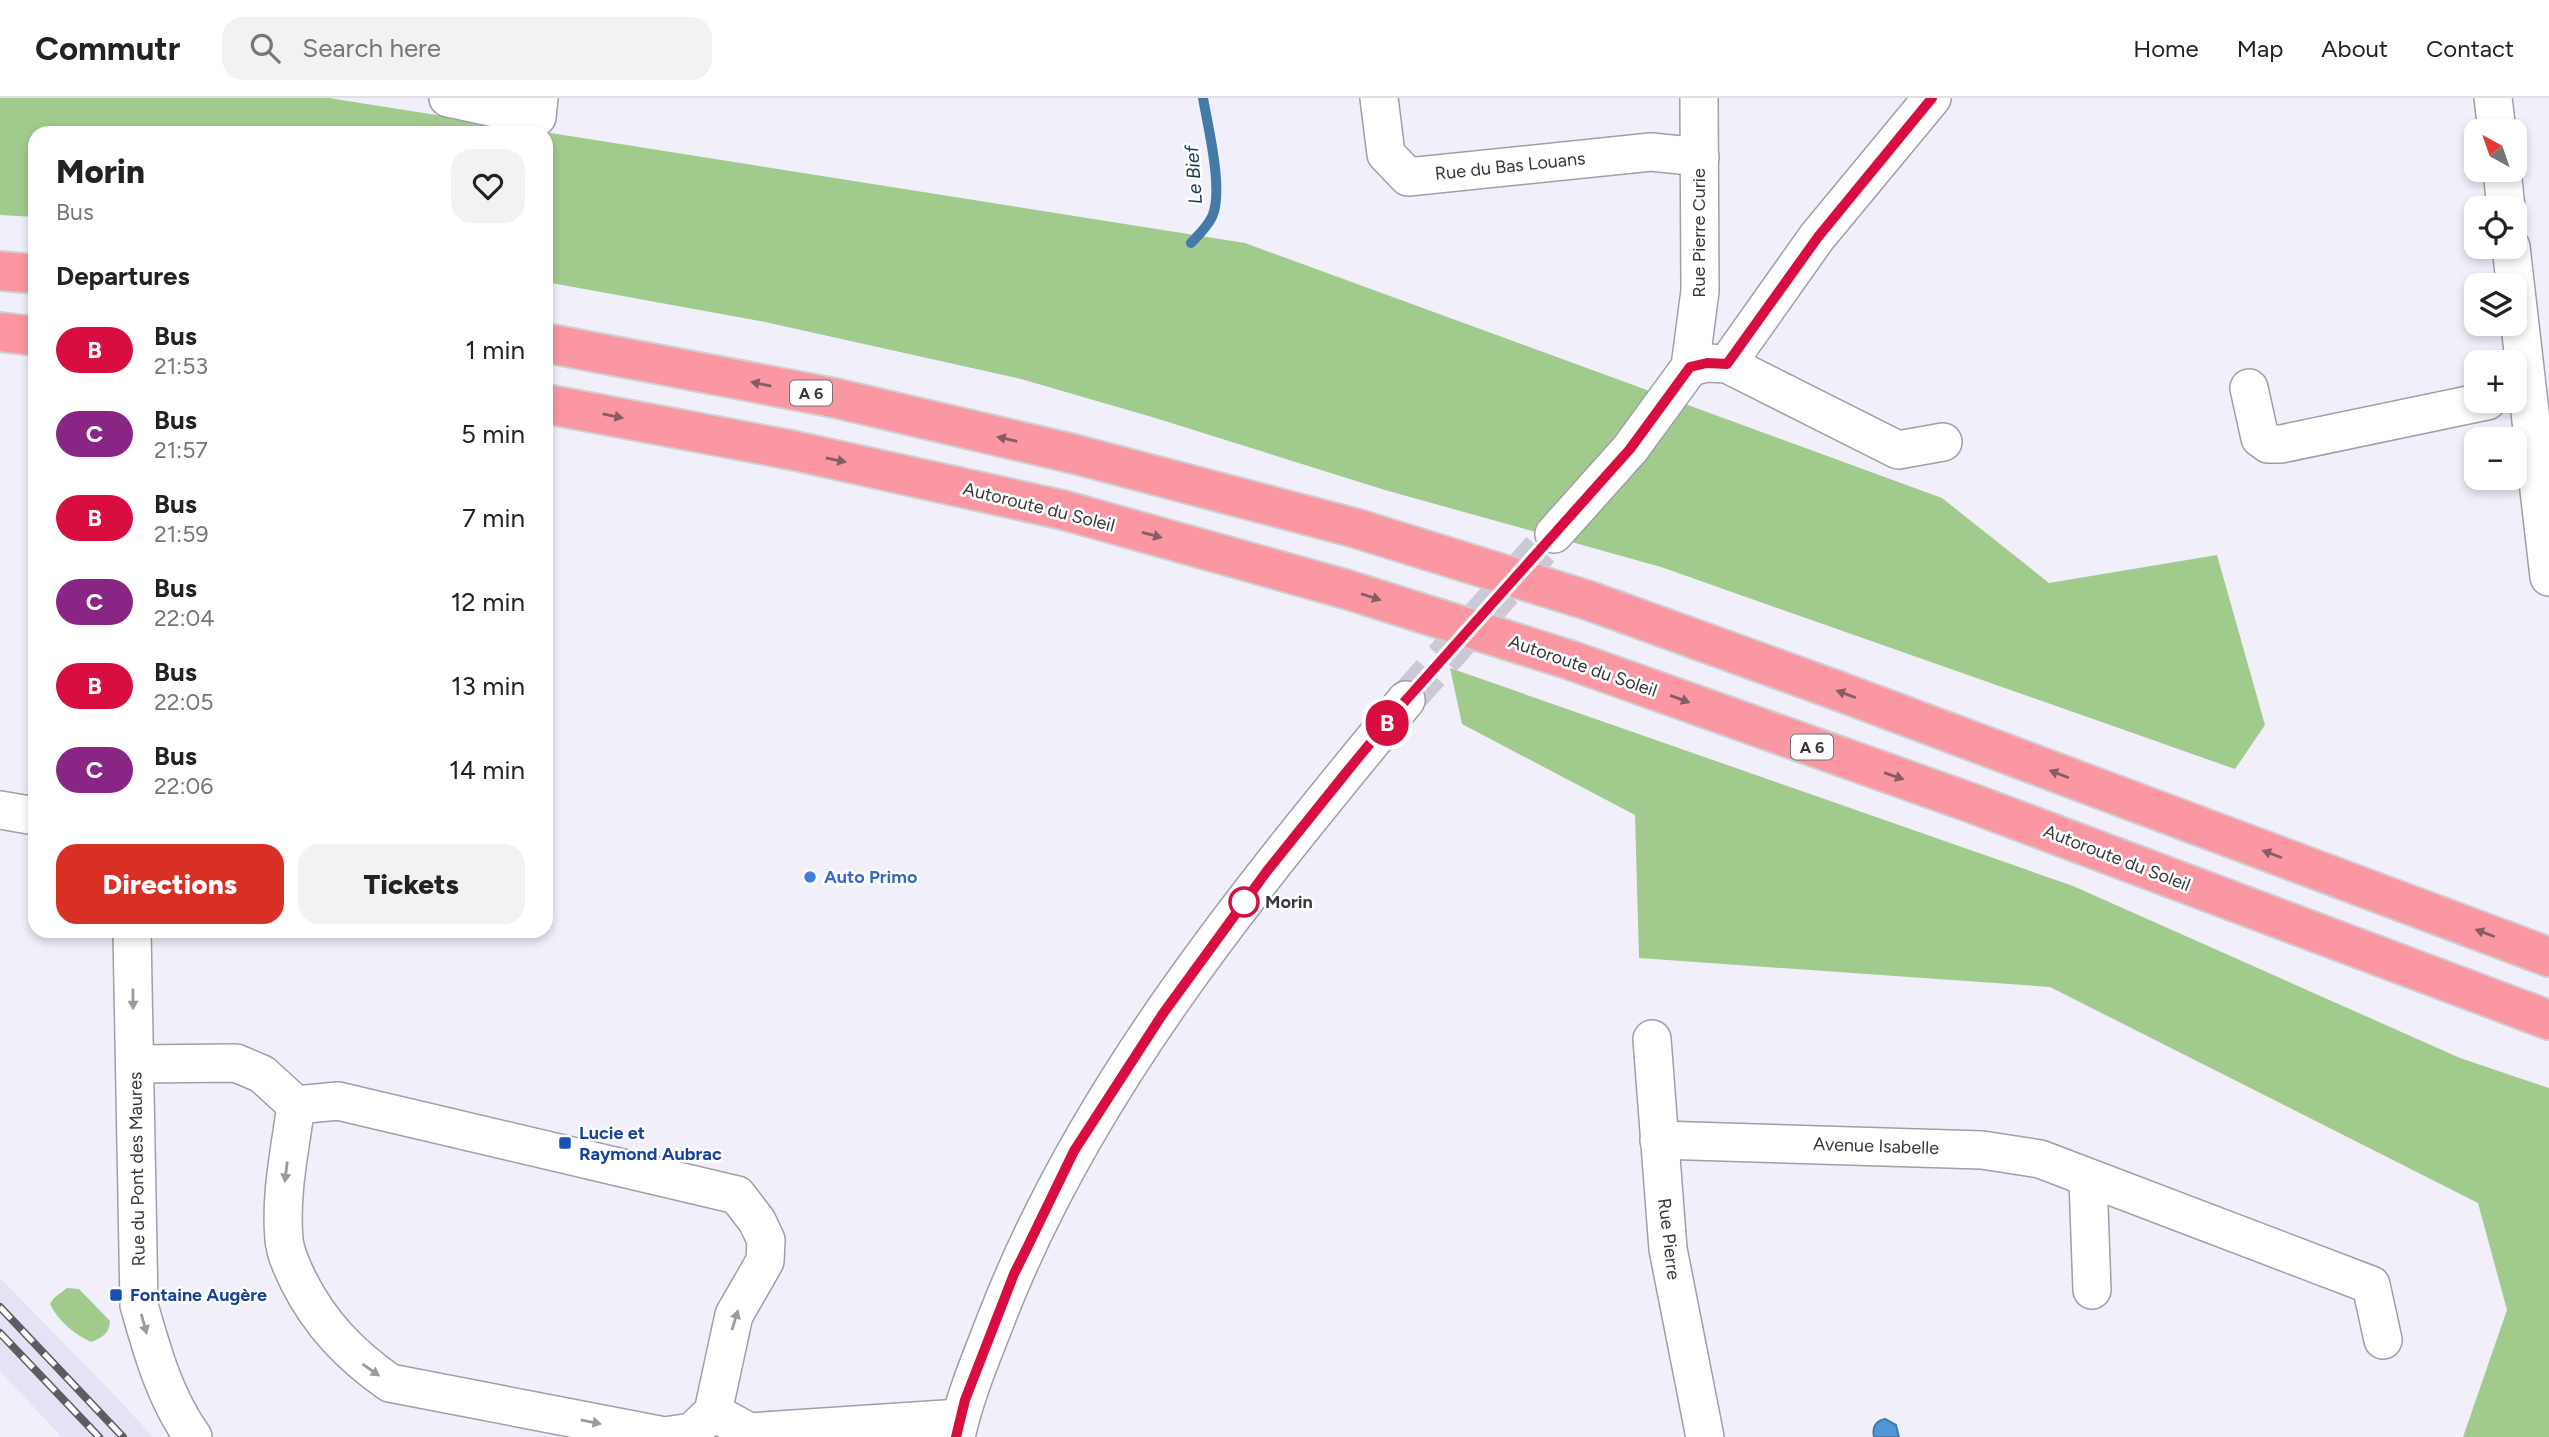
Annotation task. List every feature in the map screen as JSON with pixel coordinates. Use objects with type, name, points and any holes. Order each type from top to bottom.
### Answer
[{"type":"highway","points":[[0,271],[28,273]]},
{"type":"highway","points":[[0,332],[28,334]]},
{"type":"highway","name":"A 6","points":[[553,343],[848,401],[1074,454],[1355,528],[1590,601],[2549,957]]},
{"type":"highway","name":"Autoroute du Soleil","points":[[553,405],[790,450],[1063,510],[1345,589],[1570,660],[1961,800],[2549,1020]]},
{"type":"street","points":[[448,98],[537,117],[540,98]]},
{"type":"street","name":"Rue du Bas Louans","points":[[1379,98],[1386,154],[1408,177],[1651,152],[1700,157]]},
{"type":"street","name":"Rue Pierre Curie","points":[[1690,367],[1700,291],[1699,98]]},
{"type":"street","points":[[1727,364],[1818,237],[1932,98]]},
{"type":"street","points":[[2493,98],[2496,119]]},
{"type":"street","points":[[2512,259],[2518,350]]},
{"type":"street","points":[[1554,534],[1630,449],[1690,367],[1707,363],[1727,364],[1898,450],[1943,442]]},
{"type":"street","points":[[2249,388],[2260,439],[2268,444],[2281,444],[2464,406]]},
{"type":"street","points":[[2524,413],[2549,577]]},
{"type":"street","points":[[713,1412],[749,1432],[958,1427],[965,1400],[1014,1274],[1074,1151],[1162,1015],[1267,871],[1406,700]]},
{"type":"street","points":[[0,810],[28,815]]},
{"type":"street","name":"Rue du Pont des Maures","points":[[132,938],[139,1305],[154,1360],[180,1419],[193,1437]]},
{"type":"street","name":"Rue Pierre","points":[[1652,1039],[1668,1249],[1704,1437]]},
{"type":"street","points":[[135,1064],[236,1063],[262,1074],[296,1105],[338,1101],[737,1195],[757,1221],[766,1240],[765,1261],[734,1315],[713,1412],[692,1433],[664,1436],[390,1383],[362,1364],[332,1335],[307,1298],[284,1241],[285,1173],[296,1105]]},
{"type":"street","name":"Avenue Isabelle","points":[[1659,1140],[1982,1150],[2040,1159],[2371,1285],[2383,1340]]},
{"type":"street","points":[[2088,1179],[2092,1290]]},
{"type":"shaded area","points":[[0,1278],[153,1437],[62,1437],[0,1371]]},
{"type":"green space","points":[[0,98],[329,98],[506,126],[28,126],[28,217],[0,215]]},
{"type":"green space","points":[[553,133],[1245,243],[1942,498],[2049,583],[2217,555],[2265,725],[2235,769],[1661,567],[1385,490],[1021,379],[765,322],[553,283]]},
{"type":"green space","points":[[1450,668],[2073,886],[2460,1058],[2549,1088],[2549,1437],[2463,1437],[2507,1310],[2478,1203],[2050,987],[1639,958],[1635,815],[1462,724]]},
{"type":"green space","points":[[67,1288],[79,1289],[110,1321],[107,1332],[102,1337],[91,1342],[62,1322],[50,1304]]},
{"type":"water","points":[[1885,1419],[1896,1425],[1899,1437],[1874,1437],[1875,1425]]},
{"type":"waterway","name":"Le Bief","points":[[1191,243],[1208,224],[1215,206],[1216,176],[1203,98]]},
{"type":"tunnel","points":[[1406,700],[1554,534]]},
{"type":"railway","points":[[0,1307],[123,1437]]},
{"type":"railway","points":[[0,1333],[99,1437]]},
{"type":"bus line","name":"B","points":[[956,1437],[965,1400],[1014,1274],[1074,1151],[1162,1015],[1237,912],[1406,700],[1630,449],[1690,367],[1707,363],[1727,364],[1818,237],[1932,98]]},
{"type":"place","name":"Auto Primo","points":[[810,877]]},
{"type":"place","name":"Morin","points":[[1244,902]]},
{"type":"place","name":"Lucie et Raymond Aubrac","points":[[565,1143]]},
{"type":"place","name":"Fontaine Augère","points":[[116,1295]]}]
